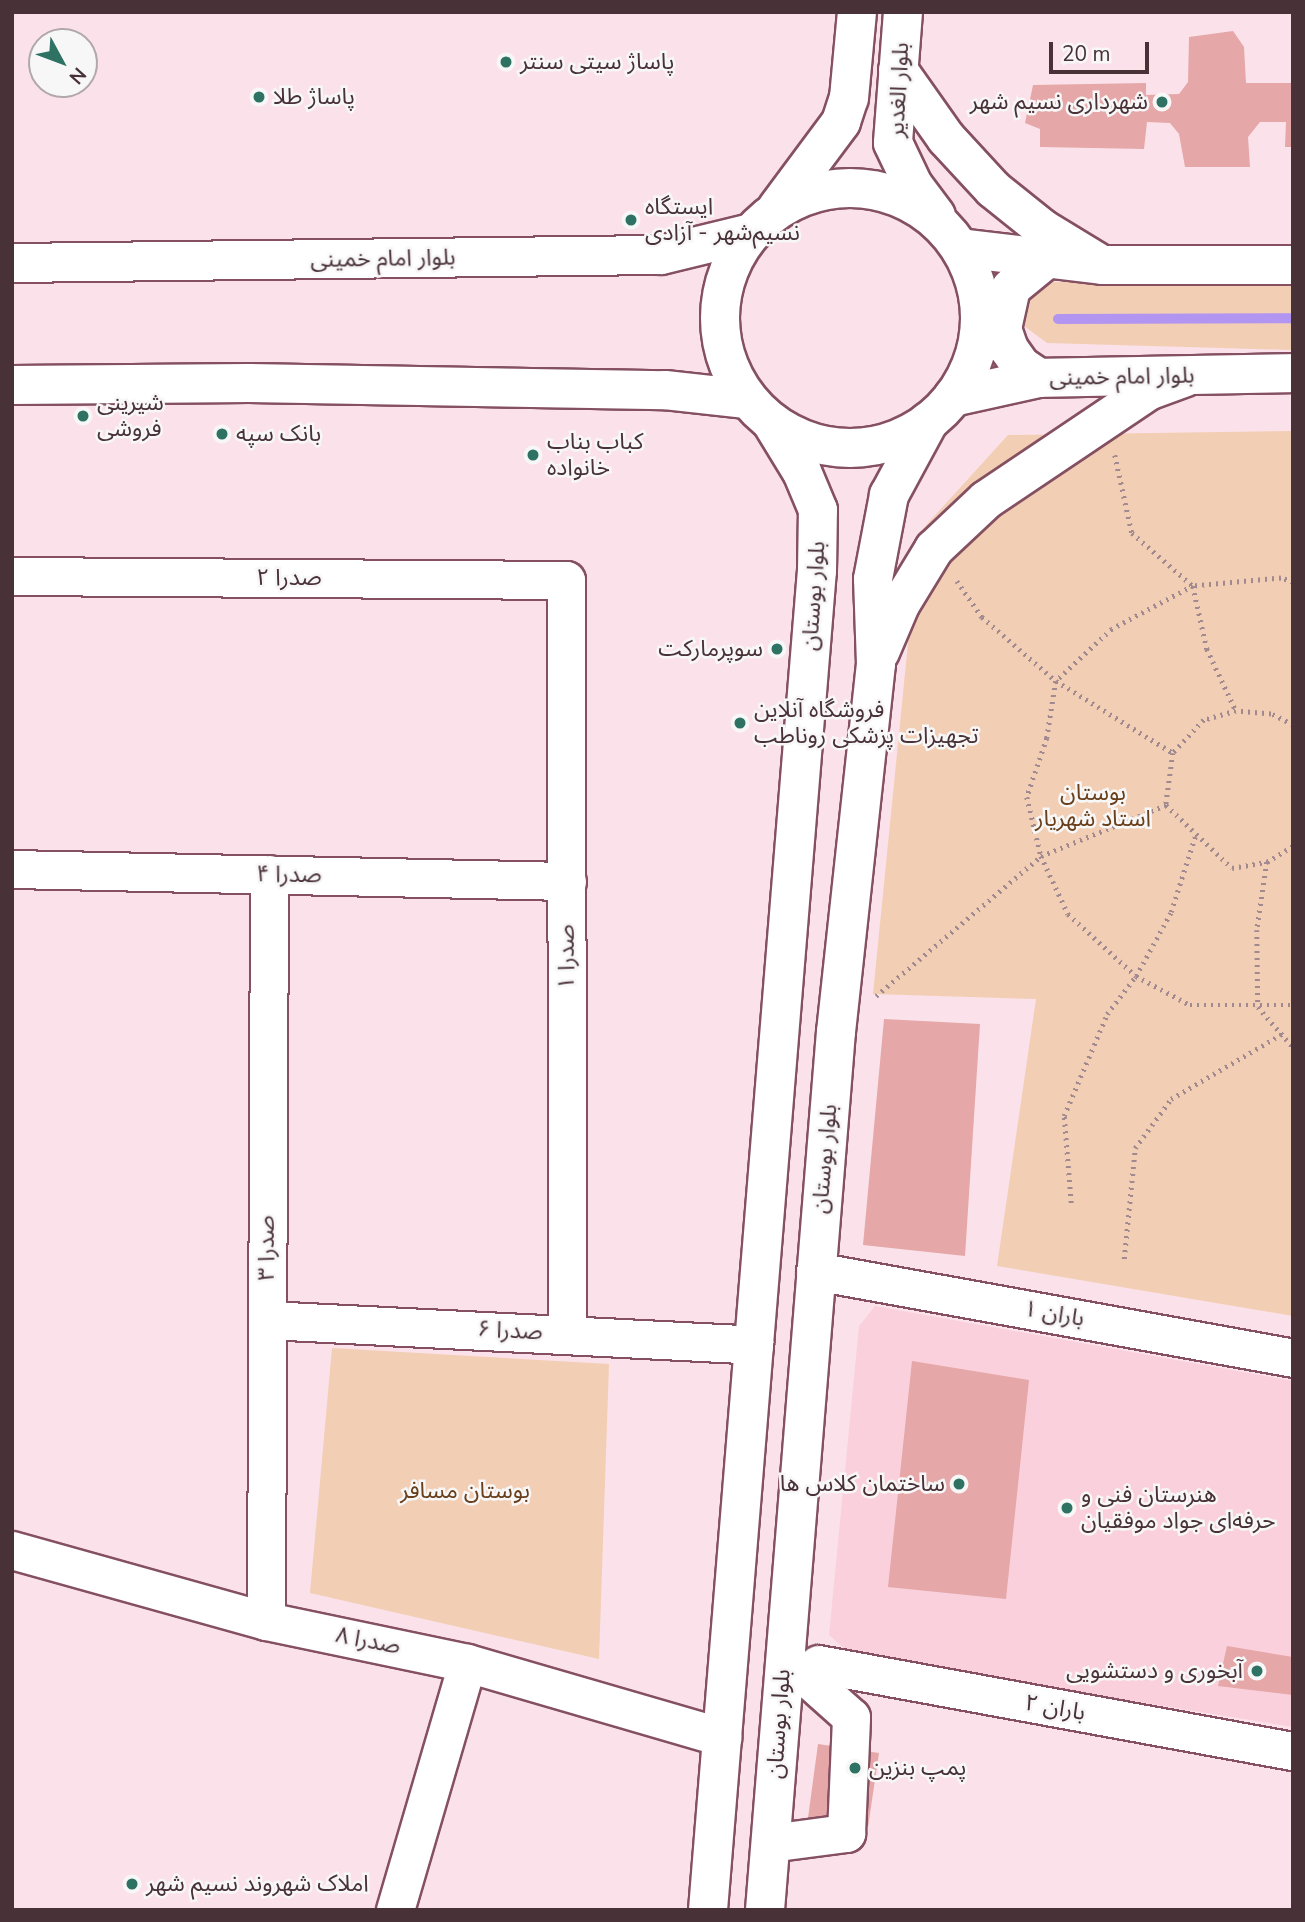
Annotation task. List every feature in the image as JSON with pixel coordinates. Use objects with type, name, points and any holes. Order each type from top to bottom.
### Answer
[{"type":"main road","name":"بلوار الغدیر","points":[[760,411],[729,368],[720,321],[721,298],[732,263],[841,121],[849,98],[857,12]]},
{"type":"main road","name":"بلوار الغدیر","points":[[903,12],[893,143],[913,185],[956,242]]},
{"type":"main road","points":[[898,70],[946,138],[993,189],[1044,229],[1102,265]]},
{"type":"main road","name":"بلوار امام خمینی","points":[[12,263],[661,255],[763,222],[810,194],[849,188],[887,193],[923,210],[956,242]]},
{"type":"main road","points":[[956,242],[1044,261],[1102,265],[1293,265]]},
{"type":"main road","name":"بلوار بوستان","points":[[765,1910],[770,1843],[801,1661],[815,1271],[836,1032],[876,664],[873,579],[888,495],[969,369],[978,339],[979,307],[974,276],[956,242]]},
{"type":"main road","points":[[1039,378],[1021,366],[1009,349],[1002,329],[1011,288],[1044,261]]},
{"type":"main road","name":"بلوار امام خمینی","points":[[941,409],[1039,378],[1293,373]]},
{"type":"main road","points":[[876,664],[900,605],[934,550],[986,499],[1148,391],[1186,377]]},
{"type":"main road","points":[[12,385],[263,383],[665,390],[760,411],[801,439],[845,447],[868,447],[900,438],[941,409]]},
{"type":"main road","name":"بلوار بوستان","points":[[708,1910],[818,510],[802,472],[760,411]]},
{"type":"street","name":"صدرا ۲","points":[[12,576],[566,580]]},
{"type":"street","name":"صدرا ۱","points":[[566,580],[567,1334]]},
{"type":"street","name":"صدرا ۴","points":[[12,869],[566,881]]},
{"type":"street","name":"صدرا ۳","points":[[266,1621],[269,874]]},
{"type":"street","name":"باران ۱","points":[[815,1271],[1293,1358]]},
{"type":"street","name":"صدرا ۶","points":[[267,1320],[754,1345]]},
{"type":"street","name":"صدرا ۸","points":[[12,1550],[266,1621],[467,1663],[722,1737]]},
{"type":"street","name":"باران ۲","points":[[801,1661],[1293,1751]]},
{"type":"street","points":[[770,1843],[846,1833],[851,1717],[801,1661]]},
{"type":"street","points":[[395,1910],[467,1663]]},
{"type":"path","points":[[1107,418],[1132,533],[1193,586],[1207,649],[1236,711]]},
{"type":"path","points":[[934,550],[982,617],[1056,681],[1173,753]]},
{"type":"path","points":[[1293,582],[1281,578],[1193,586],[1112,629],[1056,681],[1047,738],[1027,797],[1041,856],[1068,914],[1136,976],[1190,1005],[1293,1006]]},
{"type":"path","points":[[1166,805],[1173,753],[1204,720],[1236,711],[1271,714],[1293,725]]},
{"type":"path","points":[[836,1032],[1041,856],[1166,805]]},
{"type":"path","points":[[1166,805],[1195,836],[1232,868],[1267,862],[1293,846]]},
{"type":"path","points":[[1071,1203],[1064,1116],[1107,1014],[1136,976],[1171,912],[1195,836]]},
{"type":"path","points":[[1267,862],[1257,930],[1258,1007],[1293,1047]]},
{"type":"path","points":[[1124,1259],[1135,1148],[1171,1099],[1282,1034]]},
{"type":"shaded area","name":"هنرستان فنی و حرفه‌ای جواد موفقیان","points":[[875,1306],[1293,1381],[1293,1727],[853,1656],[829,1635],[859,1326]]},
{"type":"green space","points":[[1047,282],[1293,283],[1293,350],[1047,343],[1024,326],[1022,303]]},
{"type":"green space","name":"بوستان استاد شهریار","points":[[1293,431],[1293,1316],[997,1266],[1036,999],[873,994],[919,533],[1008,435]]},
{"type":"green space","name":"بوستان مسافر","points":[[332,1348],[609,1364],[599,1659],[310,1593]]},
{"type":"building","name":"شهرداری نسیم شهر","points":[[1233,31],[1244,47],[1246,83],[1293,83],[1293,147],[1285,147],[1286,122],[1260,122],[1248,137],[1250,167],[1185,167],[1179,134],[1170,123],[1147,122],[1144,149],[1040,147],[1040,129],[1025,123],[1033,85],[1146,83],[1146,95],[1179,94],[1188,82],[1189,37]]},
{"type":"building","points":[[884,1019],[980,1024],[965,1256],[863,1245]]},
{"type":"building","name":"ساختمان کلاس ها","points":[[912,1361],[1029,1380],[1006,1599],[888,1587]]},
{"type":"building","name":"آبخوری و دستشویی","points":[[1227,1646],[1293,1657],[1293,1695],[1218,1686]]},
{"type":"building","points":[[818,1744],[879,1753],[868,1827],[808,1818]]},
{"type":"waterway","points":[[1058,319],[1293,318]]},
{"type":"place","name":"پاساژ سیتی سنتر","points":[[506,62]]},
{"type":"place","name":"پاساژ طلا","points":[[259,97]]},
{"type":"place","name":"شهرداری نسیم شهر","points":[[1162,102]]},
{"type":"place","name":"ایستگاه نسیم‌شهر - آزادی","points":[[631,220]]},
{"type":"place","name":"شیرینی فروشی","points":[[83,416]]},
{"type":"place","name":"بانک سپه","points":[[222,434]]},
{"type":"place","name":"کباب بناب خانواده","points":[[533,455]]},
{"type":"place","name":"سوپرمارکت","points":[[777,649]]},
{"type":"place","name":"فروشگاه آنلاین تجهیزات پزشکی روناطب","points":[[740,723]]},
{"type":"place","name":"ساختمان کلاس ها","points":[[959,1484]]},
{"type":"place","name":"هنرستان فنی و حرفه‌ای جواد موفقیان","points":[[1067,1508]]},
{"type":"place","name":"آبخوری و دستشویی","points":[[1257,1671]]},
{"type":"place","name":"پمپ بنزین","points":[[855,1768]]},
{"type":"place","name":"املاک شهروند نسیم شهر","points":[[132,1884]]}]
